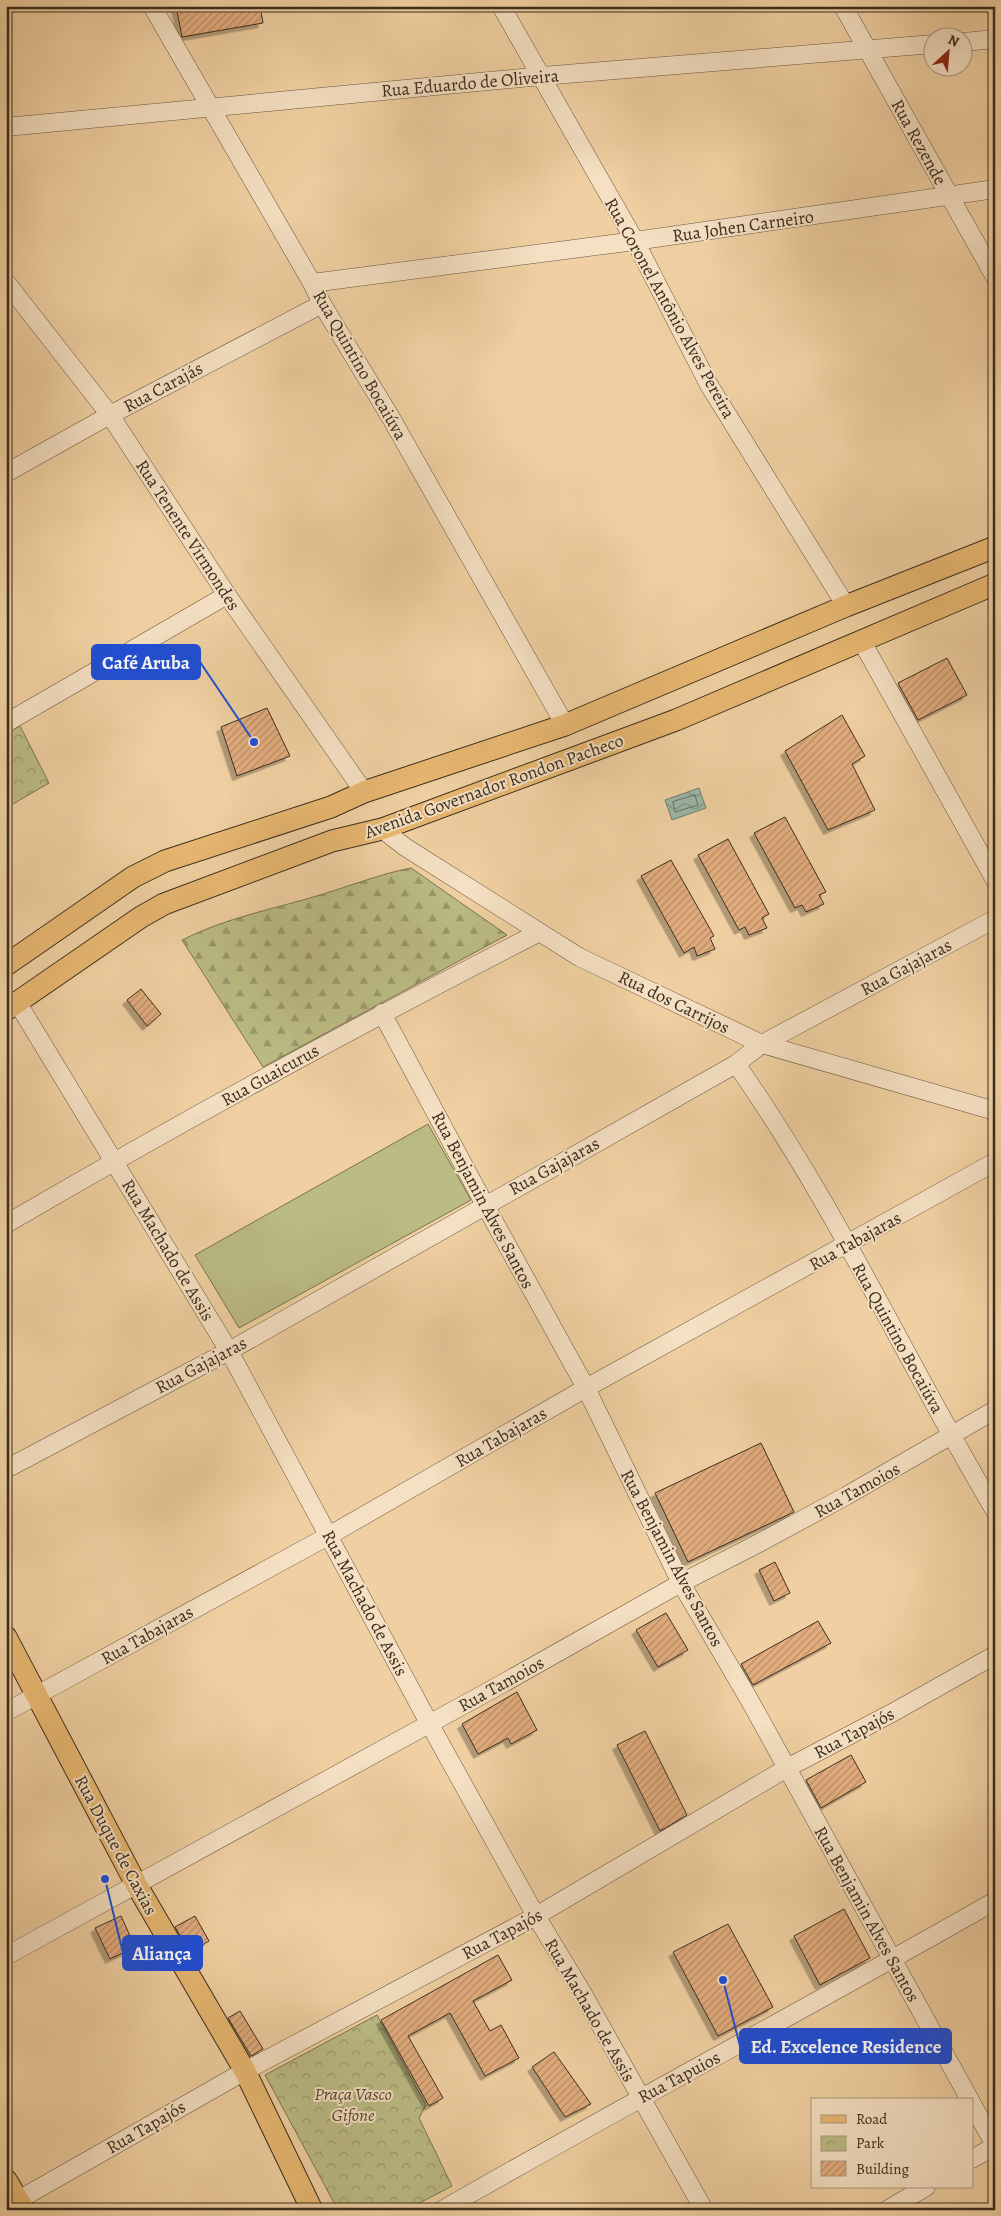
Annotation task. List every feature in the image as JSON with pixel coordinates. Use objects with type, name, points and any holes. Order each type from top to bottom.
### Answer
[{"type":"main road","name":"Avenida Governador Rondon Pacheco","points":[[6,965],[121,885],[151,867],[331,807],[364,792],[565,725],[846,606],[995,546]]},
{"type":"main road","name":"Avenida Governador Rondon Pacheco","points":[[11,1006],[141,917],[170,901],[332,841],[382,829],[676,720],[995,584]]},
{"type":"main road","name":"Rua Duque de Caxias","points":[[6,1637],[136,1884],[244,2071],[312,2210]]},
{"type":"main road","points":[[6,2180],[16,2206]]},
{"type":"street","name":"Rua Quintino Bocaiúva","points":[[152,6],[212,107],[312,283],[322,304],[391,418],[565,725]]},
{"type":"street","name":"Rua Coronel Antônio Alves Pereira","points":[[501,6],[635,242],[709,385],[846,606]]},
{"type":"street","name":"Rua Rezende","points":[[843,6],[995,277]]},
{"type":"street","points":[[974,41],[995,39]]},
{"type":"street","name":"Rua Eduardo de Oliveira","points":[[6,127],[542,76],[924,45]]},
{"type":"street","name":"Rua Johen Carneiro","points":[[312,283],[635,242],[995,189]]},
{"type":"street","name":"Rua Tenente Virmondes","points":[[6,282],[110,415],[227,595],[364,792]]},
{"type":"street","name":"Rua Carajás","points":[[6,473],[110,415],[322,304]]},
{"type":"street","points":[[6,723],[227,595]]},
{"type":"street","points":[[861,640],[995,880]]},
{"type":"street","name":"Rua dos Carrijos","points":[[382,829],[404,846],[578,957],[762,1044],[995,1111]]},
{"type":"street","name":"Rua Gajajaras","points":[[6,1469],[229,1351],[736,1064],[762,1044],[995,919]]},
{"type":"street","name":"Rua Guaicurus","points":[[6,1224],[114,1160],[382,1013],[538,933]]},
{"type":"street","name":"Rua Machado de Assis","points":[[11,1006],[114,1160],[229,1351],[330,1536],[429,1724],[704,2210]]},
{"type":"street","name":"Rua Benjamin Alves Santos","points":[[382,1013],[484,1205],[586,1388],[681,1583],[787,1768],[969,2098]]},
{"type":"street","name":"Rua Quintino Bocaiúva","points":[[736,1064],[772,1115],[995,1512]]},
{"type":"street","name":"Rua Tabajaras","points":[[6,1712],[330,1536],[586,1388],[847,1246],[995,1162]]},
{"type":"street","name":"Rua Tamoios","points":[[6,1956],[429,1724],[681,1583],[846,1496],[995,1410]]},
{"type":"street","name":"Rua Tapajós","points":[[16,2206],[244,2071],[536,1916],[787,1768],[892,1713],[995,1655]]},
{"type":"street","name":"Rua Tapuios","points":[[442,2210],[893,1960],[995,1901]]},
{"type":"street","points":[[974,2108],[995,2146],[974,2158]]},
{"type":"street","points":[[887,2210],[924,2188]]},
{"type":"green space","points":[[20,726],[49,783],[6,808],[6,733]]},
{"type":"green space","points":[[411,868],[507,935],[263,1067],[182,940],[232,920],[388,873]]},
{"type":"green space","points":[[428,1124],[471,1200],[239,1328],[195,1255]]},
{"type":"green space","name":"Praça Vasco Gifone","points":[[377,2015],[426,2105],[419,2118],[452,2186],[406,2210],[338,2210],[265,2075]]},
{"type":"water","points":[[699,788],[706,808],[672,820],[665,800]]},
{"type":"building","points":[[176,6],[260,6],[263,23],[182,37]]},
{"type":"building","points":[[947,658],[967,695],[918,720],[898,683]]},
{"type":"building","points":[[267,708],[290,756],[237,776],[221,727]]},
{"type":"building","points":[[842,715],[865,756],[852,764],[875,810],[828,830],[785,751]]},
{"type":"building","points":[[785,817],[826,892],[819,895],[824,904],[806,912],[802,905],[795,908],[754,833]]},
{"type":"building","points":[[728,839],[769,914],[762,918],[767,928],[749,935],[745,927],[739,930],[698,855]]},
{"type":"building","points":[[671,860],[714,936],[710,938],[715,949],[697,956],[694,947],[684,953],[641,876]]},
{"type":"building","points":[[141,989],[161,1014],[147,1026],[127,1000]]},
{"type":"building","points":[[761,1443],[794,1512],[688,1562],[655,1493]]},
{"type":"building","points":[[775,1562],[790,1593],[774,1601],[759,1570]]},
{"type":"building","points":[[666,1613],[688,1650],[658,1667],[636,1630]]},
{"type":"building","points":[[818,1621],[831,1643],[753,1685],[741,1664]]},
{"type":"building","points":[[517,1692],[537,1730],[511,1744],[508,1738],[478,1754],[462,1724]]},
{"type":"building","points":[[645,1731],[687,1815],[660,1831],[617,1745]]},
{"type":"building","points":[[851,1755],[866,1782],[821,1808],[806,1780]]},
{"type":"building","points":[[844,1909],[870,1958],[820,1985],[794,1936]]},
{"type":"building","points":[[121,1916],[135,1947],[110,1959],[95,1928]]},
{"type":"building","points":[[195,1916],[209,1941],[190,1952],[175,1927]]},
{"type":"building","points":[[728,1924],[773,2007],[718,2036],[673,1952]]},
{"type":"building","points":[[498,1955],[512,1980],[473,2001],[490,2031],[501,2025],[519,2058],[485,2076],[450,2013],[408,2036],[443,2098],[429,2106],[381,2020]]},
{"type":"building","points":[[240,2011],[263,2049],[251,2056],[228,2018]]},
{"type":"building","points":[[554,2052],[591,2104],[565,2117],[532,2067]]},
{"type":"place","name":"Café Aruba","points":[[254,742]]},
{"type":"place","name":"Aliança","points":[[105,1879]]},
{"type":"place","name":"Ed. Excelence Residence","points":[[723,1980]]}]
